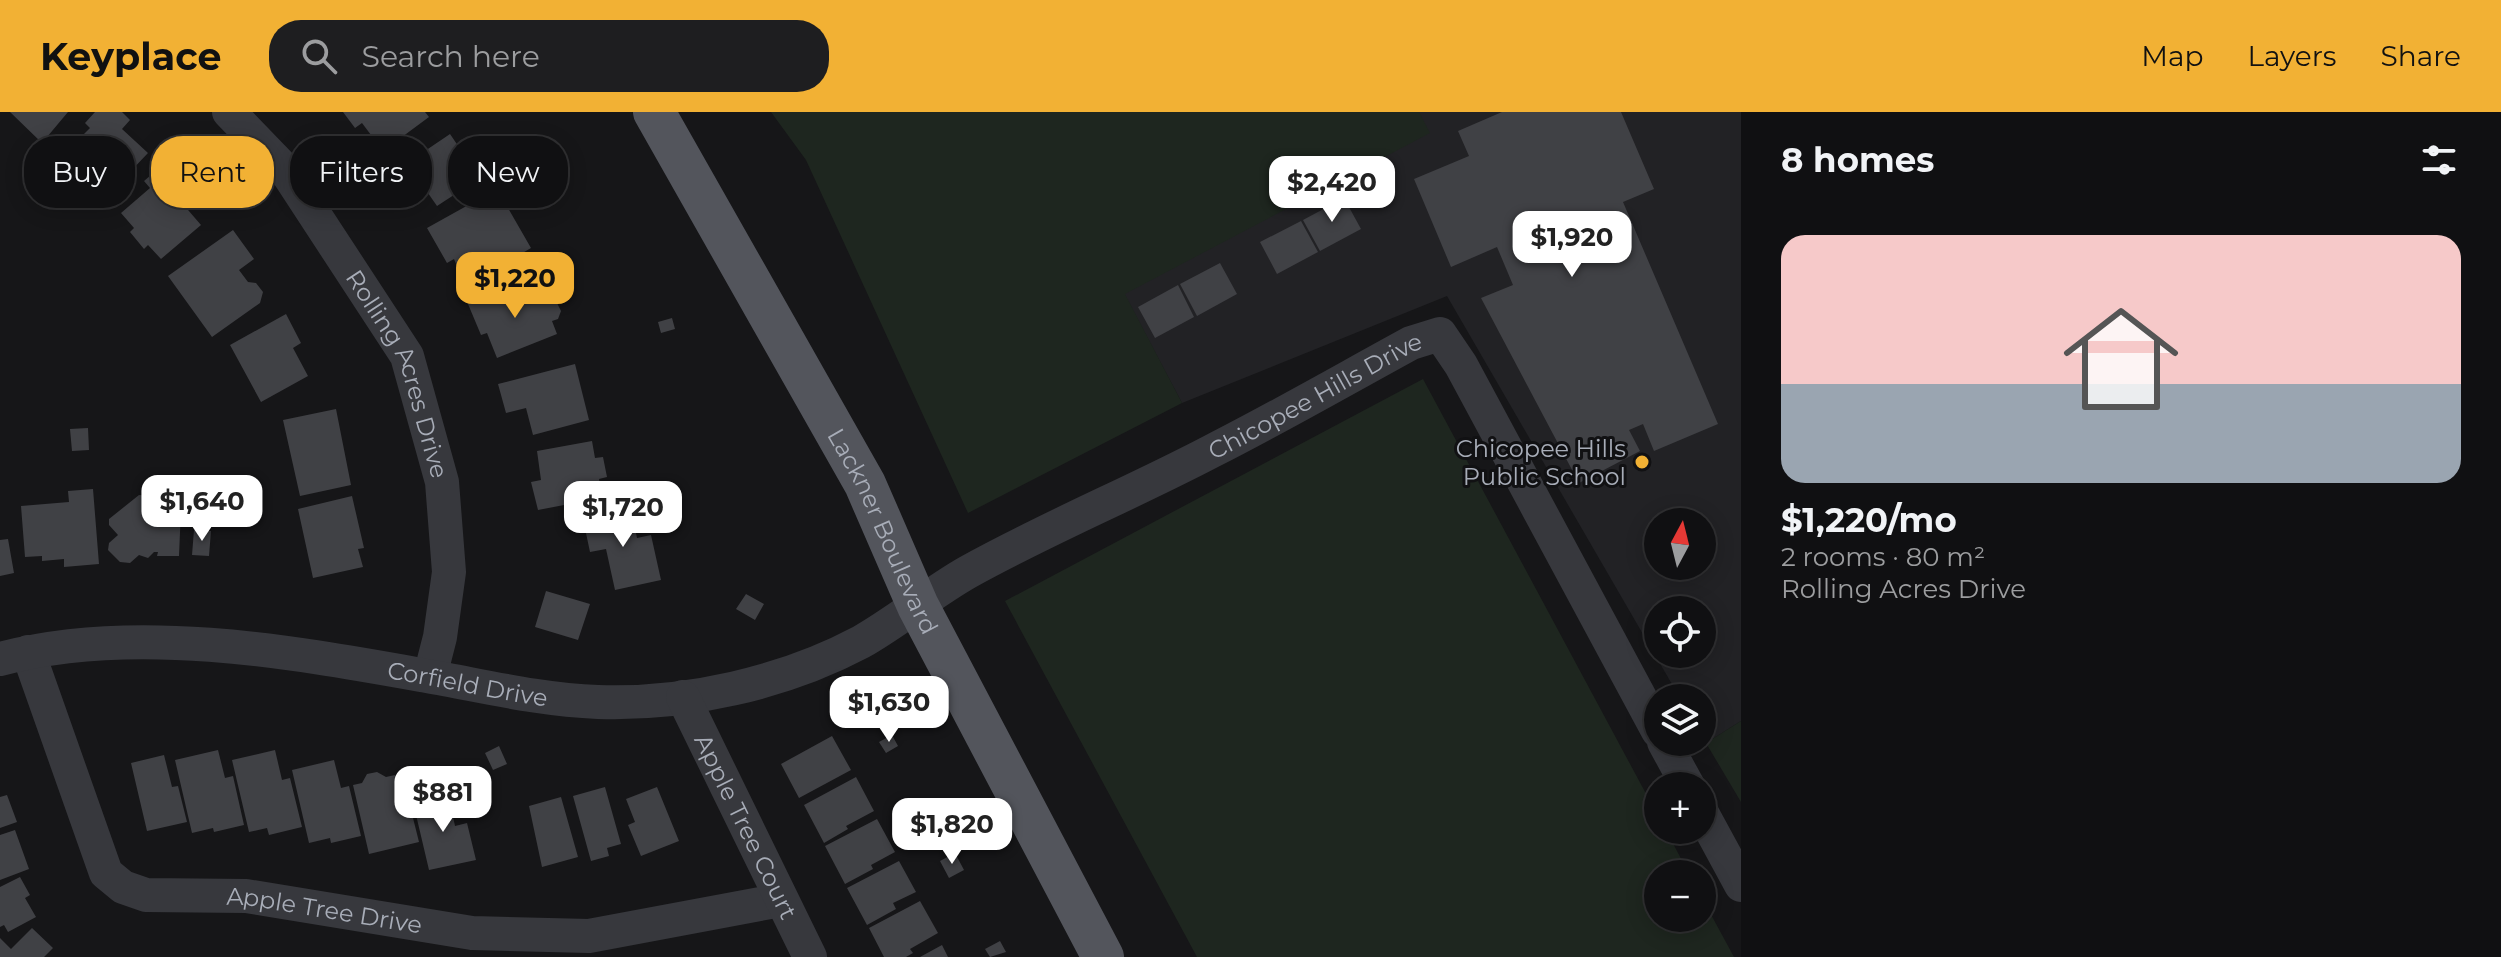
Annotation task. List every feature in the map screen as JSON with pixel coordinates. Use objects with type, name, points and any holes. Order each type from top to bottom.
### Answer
[{"type":"main road","name":"Lackner Boulevard","points":[[654,112],[865,484],[918,606],[1103,957]]},
{"type":"street","name":"Rolling Acres Drive","points":[[229,112],[286,171],[407,356],[442,482],[449,572],[440,637],[430,676]]},
{"type":"street","name":"Chicopee Hills Drive","points":[[918,606],[966,573],[1213,451],[1411,343],[1440,334],[1461,365],[1644,705]]},
{"type":"street","name":"Corfield Drive","points":[[14,656],[111,643],[216,645],[289,653],[512,693],[600,702],[683,697],[769,680],[810,666],[858,643],[918,606]]},
{"type":"street","name":"Apple Tree Drive","points":[[14,656],[106,873],[123,887],[146,895],[246,896],[472,933],[558,937],[589,936],[781,900]]},
{"type":"street","name":"Apple Tree Court","points":[[683,697],[810,957]]},
{"type":"street","points":[[1716,839],[1741,885]]},
{"type":"shaded area","points":[[771,112],[1419,112],[1430,133],[1125,294],[1182,403],[968,513],[806,160]]},
{"type":"shaded area","name":"Chicopee Hills Public School","points":[[1028,112],[1741,112],[1741,721],[1716,737],[1716,684],[1672,684],[1663,668],[1716,668],[1716,596],[1644,596],[1644,636],[1447,296],[1182,403]]},
{"type":"shaded area","points":[[1423,379],[1644,790],[1644,844],[1673,844],[1682,860],[1644,860],[1644,932],[1716,932],[1716,924],[1734,957],[1197,957],[1005,601]]},
{"type":"shaded area","points":[[1741,721],[1741,802],[1714,756],[1716,737]]},
{"type":"building","points":[[10,112],[68,112],[48,136],[35,136]]},
{"type":"building","points":[[95,112],[122,112],[130,120],[122,129],[130,136],[82,136],[90,128],[85,123]]},
{"type":"building","points":[[343,112],[425,112],[429,117],[403,136],[372,136],[362,123],[355,128]]},
{"type":"building","points":[[1502,112],[1621,112],[1654,189],[1623,202],[1718,424],[1654,451],[1643,424],[1629,430],[1640,451],[1579,483],[1481,298],[1513,285],[1497,247],[1451,267],[1414,179],[1469,156],[1458,131]]},
{"type":"building","points":[[450,134],[451,136],[448,136],[448,199],[437,206],[432,199],[432,146]]},
{"type":"building","points":[[135,141],[148,153],[135,167]]},
{"type":"building","points":[[151,175],[151,208],[186,208],[201,225],[161,259],[148,245],[144,249],[130,232],[134,228],[121,213],[127,208],[135,208],[135,201],[150,188],[144,181]]},
{"type":"building","points":[[1344,198],[1361,229],[1320,251],[1303,220]]},
{"type":"building","points":[[463,208],[508,208],[531,248],[499,272],[496,267],[489,272],[492,276],[471,288],[468,282],[463,281],[454,259],[447,263],[427,228]]},
{"type":"building","points":[[1301,221],[1318,252],[1277,274],[1260,242]]},
{"type":"building","points":[[233,230],[254,259],[239,270],[248,282],[256,283],[263,292],[260,303],[212,337],[168,276]]},
{"type":"building","points":[[1220,263],[1237,294],[1197,316],[1180,284]]},
{"type":"building","points":[[1178,285],[1194,317],[1155,338],[1138,307]]},
{"type":"building","points":[[538,286],[544,302],[550,300],[557,303],[561,311],[558,319],[552,321],[557,334],[497,358],[487,333],[481,335],[468,304],[501,291],[504,300]]},
{"type":"building","points":[[286,314],[301,343],[293,348],[308,376],[261,402],[230,345]]},
{"type":"building","points":[[672,318],[675,329],[661,333],[658,322]]},
{"type":"building","points":[[575,364],[589,420],[533,435],[526,408],[506,413],[498,384]]},
{"type":"building","points":[[336,409],[351,485],[300,496],[283,420]]},
{"type":"building","points":[[88,428],[89,450],[72,451],[70,429]]},
{"type":"building","points":[[592,441],[595,458],[603,457],[607,477],[599,479],[601,490],[583,494],[585,501],[538,510],[531,482],[541,480],[537,451]]},
{"type":"building","points":[[154,484],[182,485],[179,556],[157,556],[158,552],[154,552],[148,558],[139,555],[130,563],[120,562],[108,550],[109,543],[118,535],[109,525],[109,519],[139,495],[153,496]]},
{"type":"building","points":[[93,489],[99,564],[64,567],[64,559],[42,561],[42,556],[25,557],[21,506],[69,502],[68,491]]},
{"type":"building","points":[[352,496],[364,548],[358,549],[363,567],[313,578],[298,509]]},
{"type":"building","points":[[631,509],[637,538],[651,535],[661,580],[615,590],[606,549],[590,552],[583,519]]},
{"type":"building","points":[[194,530],[211,531],[209,556],[192,555]]},
{"type":"building","points":[[8,539],[14,573],[0,576],[0,540]]},
{"type":"building","points":[[546,591],[590,604],[578,640],[535,627]]},
{"type":"building","points":[[746,594],[764,604],[755,620],[736,609]]},
{"type":"building","points":[[892,735],[898,746],[886,753],[879,742]]},
{"type":"building","points":[[832,736],[851,770],[799,798],[781,764]]},
{"type":"building","points":[[499,746],[507,764],[493,770],[485,753]]},
{"type":"building","points":[[218,750],[225,778],[233,776],[244,825],[192,833],[175,760]]},
{"type":"building","points":[[275,750],[282,780],[290,778],[302,827],[269,835],[267,828],[249,832],[232,760]]},
{"type":"building","points":[[164,755],[172,787],[178,786],[187,822],[147,831],[131,763]]},
{"type":"building","points":[[334,760],[341,788],[349,786],[361,836],[331,843],[330,838],[309,843],[292,770]]},
{"type":"building","points":[[377,772],[386,777],[395,775],[402,807],[410,806],[419,842],[369,854],[353,785],[362,783],[367,774]]},
{"type":"building","points":[[856,777],[874,811],[846,826],[848,829],[824,843],[804,805]]},
{"type":"building","points":[[605,787],[621,844],[607,848],[609,856],[591,861],[573,796]]},
{"type":"building","points":[[657,787],[679,841],[641,856],[628,825],[635,822],[626,799]]},
{"type":"building","points":[[448,794],[455,826],[467,823],[476,860],[429,870],[413,802]]},
{"type":"building","points":[[7,795],[17,822],[0,828],[0,797]]},
{"type":"building","points":[[561,797],[578,857],[542,867],[529,806]]},
{"type":"building","points":[[877,819],[895,852],[871,865],[873,869],[845,884],[825,846]]},
{"type":"building","points":[[15,830],[29,869],[0,880],[0,835]]},
{"type":"building","points":[[955,853],[964,870],[949,878],[940,861]]},
{"type":"building","points":[[899,861],[916,892],[893,903],[896,909],[867,925],[847,888]]},
{"type":"building","points":[[20,877],[30,895],[25,898],[36,917],[8,932],[4,925],[0,927],[0,887]]},
{"type":"building","points":[[920,901],[938,933],[910,949],[913,953],[906,957],[884,957],[869,928]]},
{"type":"building","points":[[32,928],[53,948],[44,957],[0,957],[0,938],[11,949]]},
{"type":"building","points":[[1000,941],[1006,952],[990,957],[985,949]]},
{"type":"building","points":[[942,945],[948,957],[920,957]]},
{"type":"place","name":"Chicopee Hills Public School","points":[[1642,462]]}]
